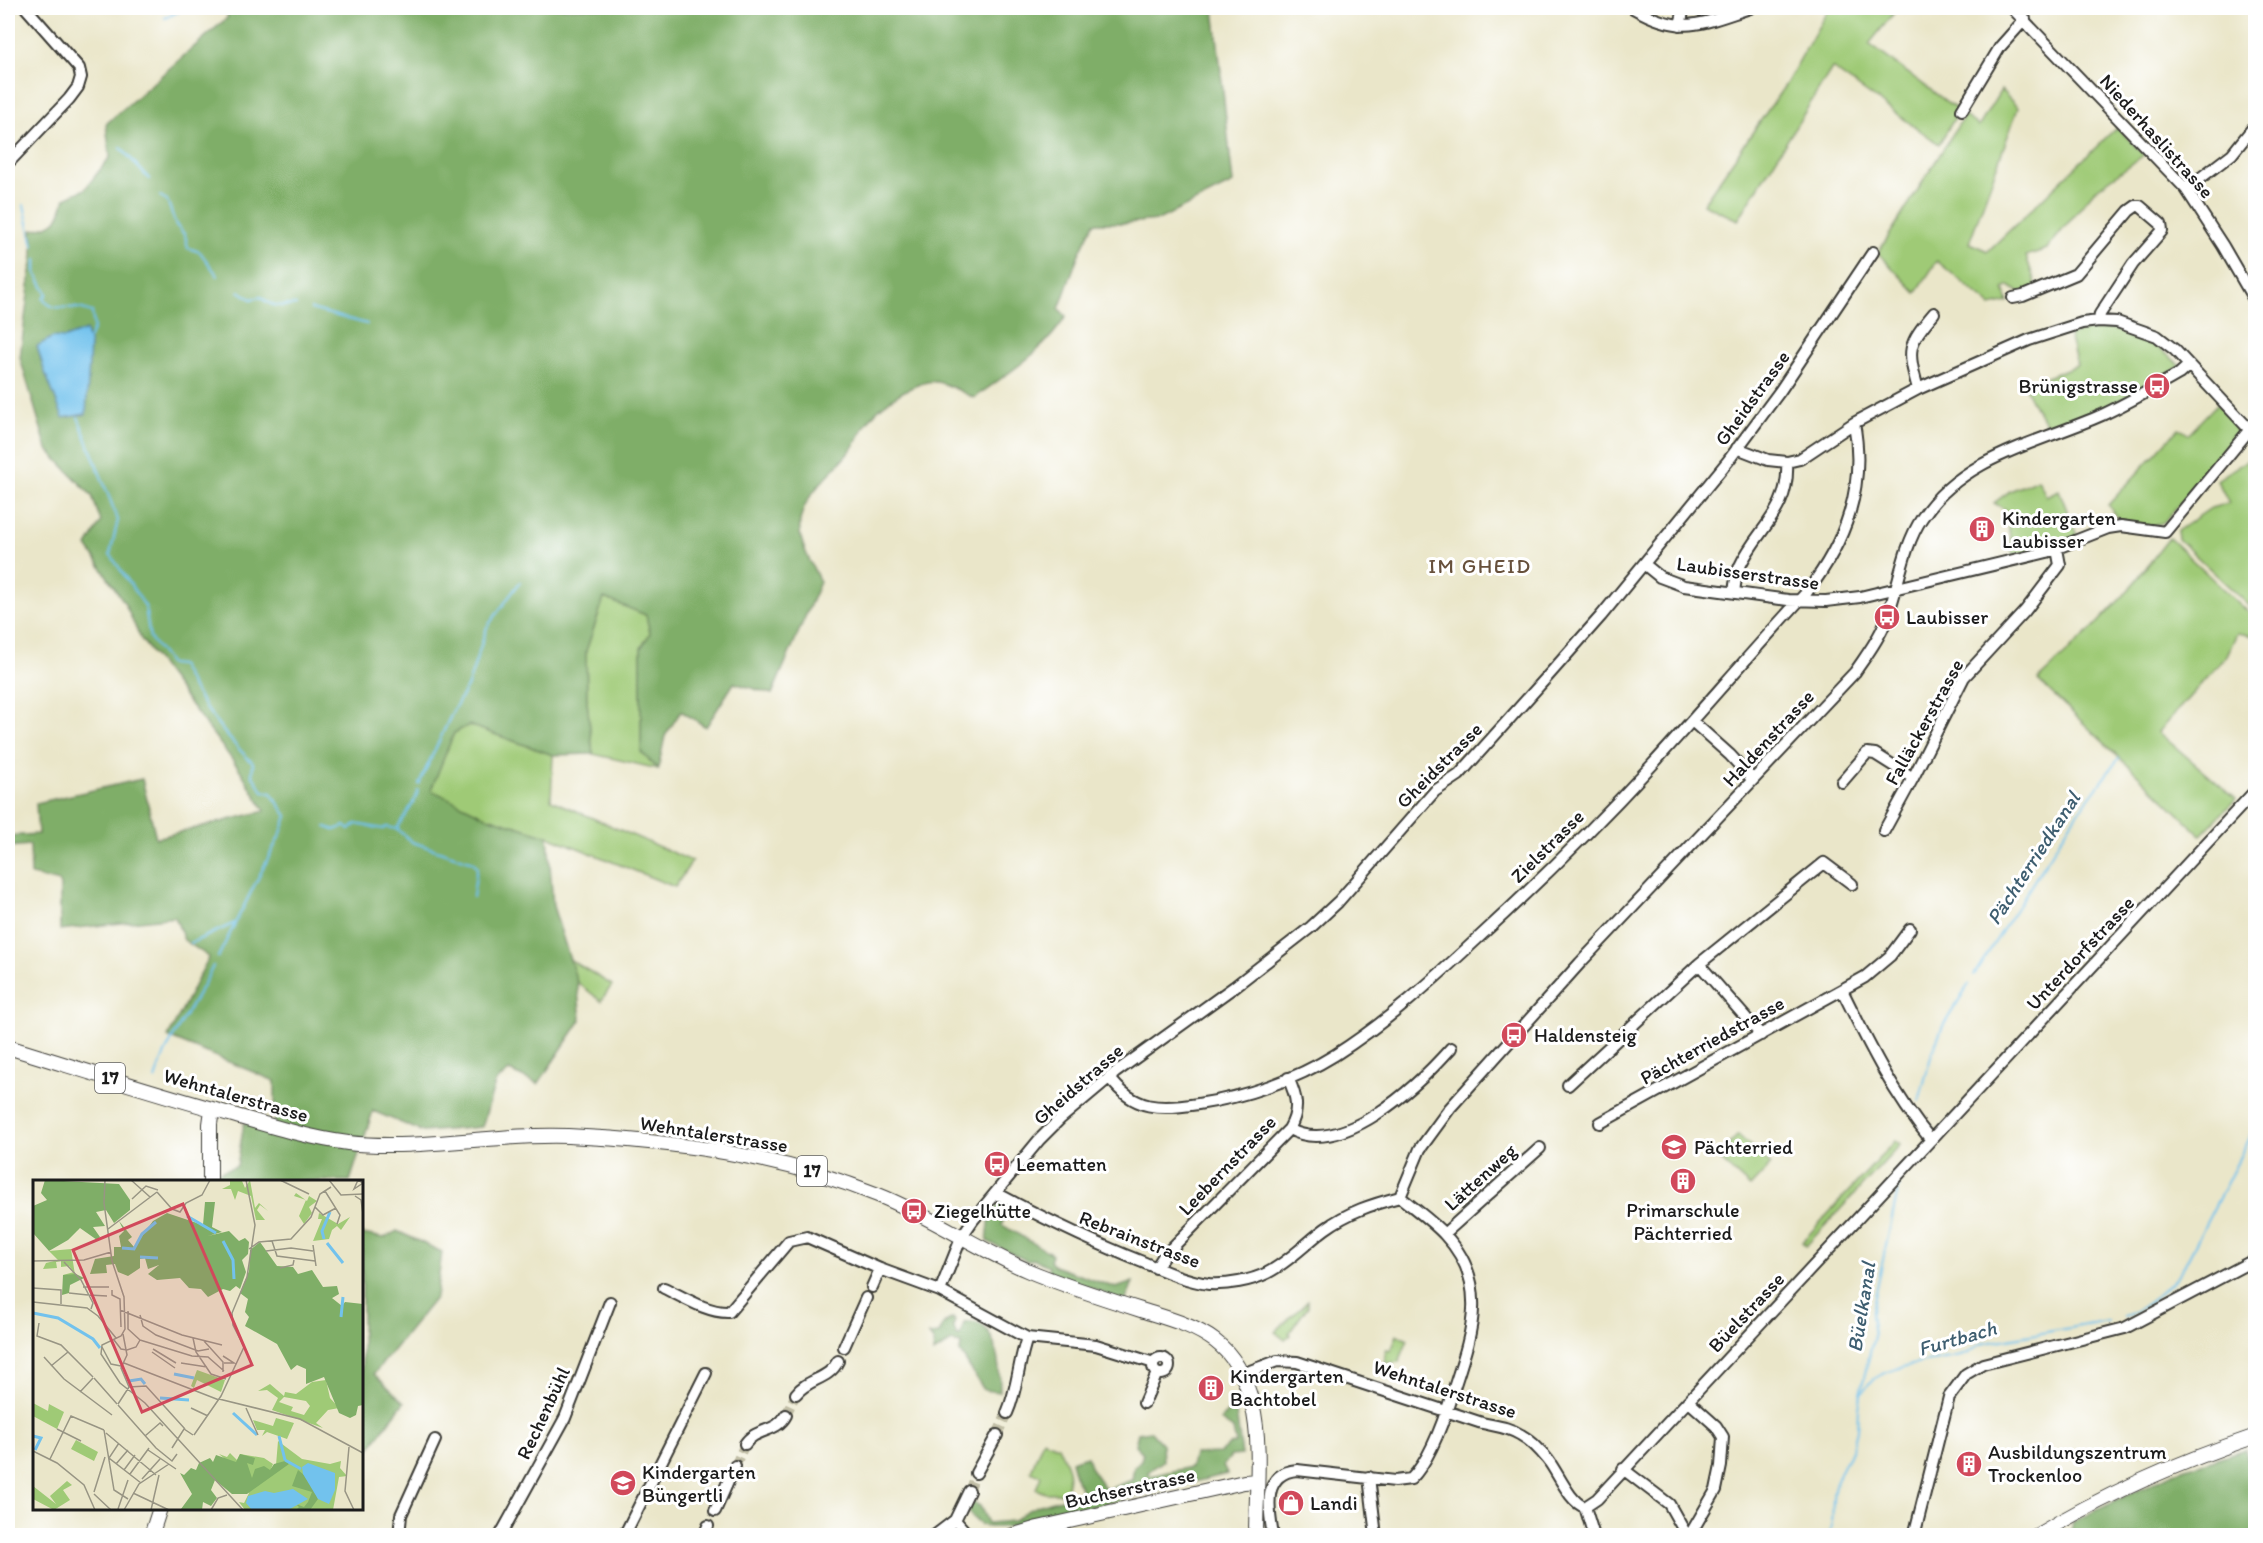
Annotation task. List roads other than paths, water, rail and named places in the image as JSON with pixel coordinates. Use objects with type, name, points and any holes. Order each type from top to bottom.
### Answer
[{"type":"main road","name":"Wehntalerstrasse","points":[[8,1047],[212,1110],[299,1134],[347,1143],[406,1144],[564,1136],[703,1148],[805,1169],[880,1195],[1031,1272],[1196,1330],[1214,1340],[1226,1351],[1242,1374]]},
{"type":"main road","points":[[210,1180],[212,1110]]},
{"type":"main road","name":"17","points":[[1242,1374],[1252,1403],[1256,1427],[1256,1536]]},
{"type":"main road","points":[[2036,1536],[2092,1504],[2150,1476],[2256,1436]]},
{"type":"main road","name":"Buchserstrasse","points":[[1011,1536],[1038,1528],[1257,1481]]},
{"type":"main road","points":[[151,1536],[160,1510]]},
{"type":"street","points":[[8,162],[69,99],[78,87],[81,77],[79,68],[26,8]]},
{"type":"street","points":[[1633,8],[1660,21],[1680,25],[1698,25],[1750,8]]},
{"type":"street","points":[[1680,25],[1683,8]]},
{"type":"street","name":"Niederhaslistrasse","points":[[2012,8],[2025,14],[2186,189],[2256,303]]},
{"type":"street","points":[[1962,110],[2000,47],[2025,14]]},
{"type":"street","points":[[2186,189],[2232,154],[2256,124]]},
{"type":"street","points":[[2013,298],[2076,274],[2129,211],[2140,206],[2161,224],[2162,231],[2128,272],[2100,314],[2098,321]]},
{"type":"street","name":"Gheidstrasse","points":[[940,1291],[962,1236],[1039,1140],[1109,1077],[1271,959],[1338,902],[1429,797],[1439,787],[1459,775],[1644,564],[1737,448],[1780,391],[1873,252]]},
{"type":"street","points":[[1918,389],[1909,358],[1918,332],[1934,313]]},
{"type":"street","points":[[1737,448],[1768,460],[1787,462],[1800,459],[1854,423],[1918,389],[2029,340],[2082,323],[2098,321],[2127,325],[2157,336],[2175,350],[2252,425]]},
{"type":"street","name":"Haldenstrasse","points":[[1400,1197],[1420,1149],[1450,1108],[1552,994],[1855,672],[1872,648],[1884,625],[1905,552],[1922,519],[1937,499],[1960,477],[1993,458],[2103,414],[2179,374],[2189,365]]},
{"type":"street","name":"Zielstrasse","points":[[1109,1077],[1122,1091],[1141,1104],[1169,1108],[1214,1101],[1288,1078],[1333,1056],[1382,1023],[1457,957],[1578,842],[1692,721],[1822,573],[1837,548],[1852,505],[1858,475],[1858,443],[1854,423]]},
{"type":"street","name":"Laubisserstrasse","points":[[1644,564],[1672,583],[1799,601],[1840,600],[1895,589],[2057,549],[2108,528],[2121,526],[2165,532],[2252,425]]},
{"type":"street","points":[[1734,593],[1741,563],[1770,522],[1780,502],[1786,483],[1787,462]]},
{"type":"street","name":"Falläckerstrasse","points":[[1884,831],[1964,677],[2025,611],[2060,566],[2057,549]]},
{"type":"street","points":[[1692,721],[1730,754],[1753,780]]},
{"type":"street","points":[[1842,782],[1867,753],[1875,754],[1913,778]]},
{"type":"street","name":"Unterdorfstrasse","points":[[1931,1140],[2256,790]]},
{"type":"street","points":[[1568,1086],[1699,964],[1824,863],[1852,884]]},
{"type":"street","name":"Pächterriedstrasse","points":[[1600,1123],[1865,977],[1890,956],[1910,929]]},
{"type":"street","points":[[1699,964],[1761,1035]]},
{"type":"street","points":[[1842,990],[1876,1061],[1893,1089],[1931,1140]]},
{"type":"street","points":[[1289,1129],[1299,1133],[1329,1135],[1360,1124],[1378,1114],[1435,1065],[1451,1048]]},
{"type":"street","name":"Leebernstrasse","points":[[1156,1268],[1163,1257],[1289,1129],[1297,1111],[1297,1100],[1288,1078]]},
{"type":"street","name":"Büelstrasse","points":[[1585,1506],[1597,1499],[1931,1140]]},
{"type":"street","name":"Lättenweg","points":[[1444,1234],[1540,1148]]},
{"type":"street","name":"Rebrainstrasse","points":[[996,1193],[1050,1223],[1156,1268],[1185,1279],[1211,1284],[1232,1283],[1266,1274],[1341,1218],[1366,1207],[1400,1197]]},
{"type":"street","points":[[1273,1536],[1270,1493],[1275,1480],[1288,1471],[1395,1481],[1411,1479],[1423,1464],[1447,1410],[1470,1339],[1474,1310],[1470,1281],[1456,1249],[1444,1234],[1400,1197]]},
{"type":"street","points":[[664,1288],[722,1312],[729,1312],[789,1241],[798,1237],[807,1237],[880,1269],[940,1291],[986,1318],[1027,1338],[1096,1345],[1155,1368],[1144,1403]]},
{"type":"street","points":[[1914,1536],[1950,1397],[1966,1374],[1983,1364],[2125,1328],[2256,1259]]},
{"type":"street","points":[[872,1287],[880,1269]]},
{"type":"street","points":[[844,1347],[867,1298]]},
{"type":"street","name":"Rechenbühl","points":[[500,1536],[565,1418],[610,1302]]},
{"type":"street","points":[[1007,1413],[1018,1382],[1020,1361],[1027,1338]]},
{"type":"street","name":"Wehntalerstrasse","points":[[1242,1374],[1268,1364],[1287,1360],[1521,1435],[1546,1458],[1576,1502],[1585,1506],[1594,1536]]},
{"type":"street","points":[[796,1394],[804,1384],[824,1377],[834,1369],[838,1361]]},
{"type":"street","points":[[624,1536],[706,1373]]},
{"type":"street","points":[[1623,1469],[1669,1504],[1687,1536],[1691,1533],[1716,1490],[1721,1466],[1723,1437],[1716,1426],[1688,1401]]},
{"type":"street","points":[[745,1444],[752,1435],[774,1428],[783,1422],[786,1415]]},
{"type":"street","points":[[976,1473],[997,1435]]},
{"type":"street","points":[[399,1536],[401,1515],[435,1440]]},
{"type":"street","points":[[715,1511],[735,1466]]},
{"type":"street","points":[[1369,1477],[1376,1536]]},
{"type":"street","points":[[934,1536],[955,1520],[969,1491]]},
{"type":"street","points":[[955,1520],[969,1536]]},
{"type":"water","points":[[86,330],[90,345],[86,414],[63,418],[37,346],[53,337],[65,338]]},
{"type":"waterway","name":"Furtbach","points":[[165,18],[186,8]]},
{"type":"waterway","points":[[121,148],[149,179]]},
{"type":"waterway","points":[[160,196],[167,200],[176,225],[185,235],[188,248],[200,252],[218,276]]},
{"type":"waterway","points":[[24,205],[33,246]]},
{"type":"waterway","points":[[36,260],[36,273],[47,294],[43,298],[46,302],[54,307],[79,308],[92,312],[94,328],[89,339]]},
{"type":"waterway","points":[[239,291],[251,299],[261,297],[273,305],[296,305]]},
{"type":"waterway","points":[[311,309],[367,324]]},
{"type":"waterway","points":[[78,417],[118,520],[110,554],[145,606],[150,638],[170,664],[180,665],[212,717],[253,763],[252,775],[263,791],[271,793],[287,816],[281,833],[218,957]]},
{"type":"waterway","points":[[419,784],[453,711],[468,685],[487,627],[520,582]]},
{"type":"waterway","name":"Pächterriedkanal","points":[[1974,975],[2076,815],[2119,758]]},
{"type":"waterway","points":[[397,829],[418,790]]},
{"type":"waterway","points":[[326,827],[334,830],[345,826],[350,830],[356,824],[397,829],[412,842],[473,862],[477,867],[473,897]]},
{"type":"waterway","points":[[191,943],[235,923]]},
{"type":"waterway","points":[[155,1079],[174,1036],[213,966]]},
{"type":"waterway","name":"Pächterriedkanal","points":[[1919,1101],[1932,1053],[1943,1026],[1969,984]]},
{"type":"waterway","name":"Furtbach","points":[[2124,1317],[2158,1296],[2184,1266],[2256,1126]]},
{"type":"waterway","name":"Büelkanal","points":[[1860,1394],[1874,1336],[1871,1315],[1899,1186]]},
{"type":"waterway","name":"Furtbach","points":[[1828,1536],[1832,1524],[1835,1486],[1854,1442],[1860,1398],[1866,1387],[1876,1378],[1903,1367],[1961,1356],[1980,1344],[2108,1321]]},
{"type":"tunnel","points":[[786,1415],[796,1394]]},
{"type":"tunnel","points":[[997,1435],[1007,1413]]},
{"type":"tunnel","points":[[735,1466],[745,1444]]},
{"type":"tunnel","points":[[969,1491],[976,1473]]},
{"type":"place","name":"Brünigstrasse","points":[[2157,386]]},
{"type":"place","name":"Kindergarten Laubisser","points":[[1982,529]]},
{"type":"place","name":"Laubisser","points":[[1887,617]]},
{"type":"place","name":"Haldensteig","points":[[1514,1035]]},
{"type":"place","name":"Pächterried","points":[[1674,1147]]},
{"type":"place","name":"Leematten","points":[[997,1164]]},
{"type":"place","name":"Primarschule Pächterried","points":[[1683,1181]]},
{"type":"place","name":"Ziegelhütte","points":[[914,1211]]},
{"type":"place","name":"Kindergarten Bachtobel","points":[[1211,1388]]},
{"type":"place","name":"Ausbildungszentrum Trockenloo","points":[[1969,1464]]},
{"type":"place","name":"Kindergarten Büngertli","points":[[623,1483]]},
{"type":"place","name":"Landi","points":[[1291,1503]]},
{"type":"district","name":"IM GHEID","points":[[1480,565]]}]
